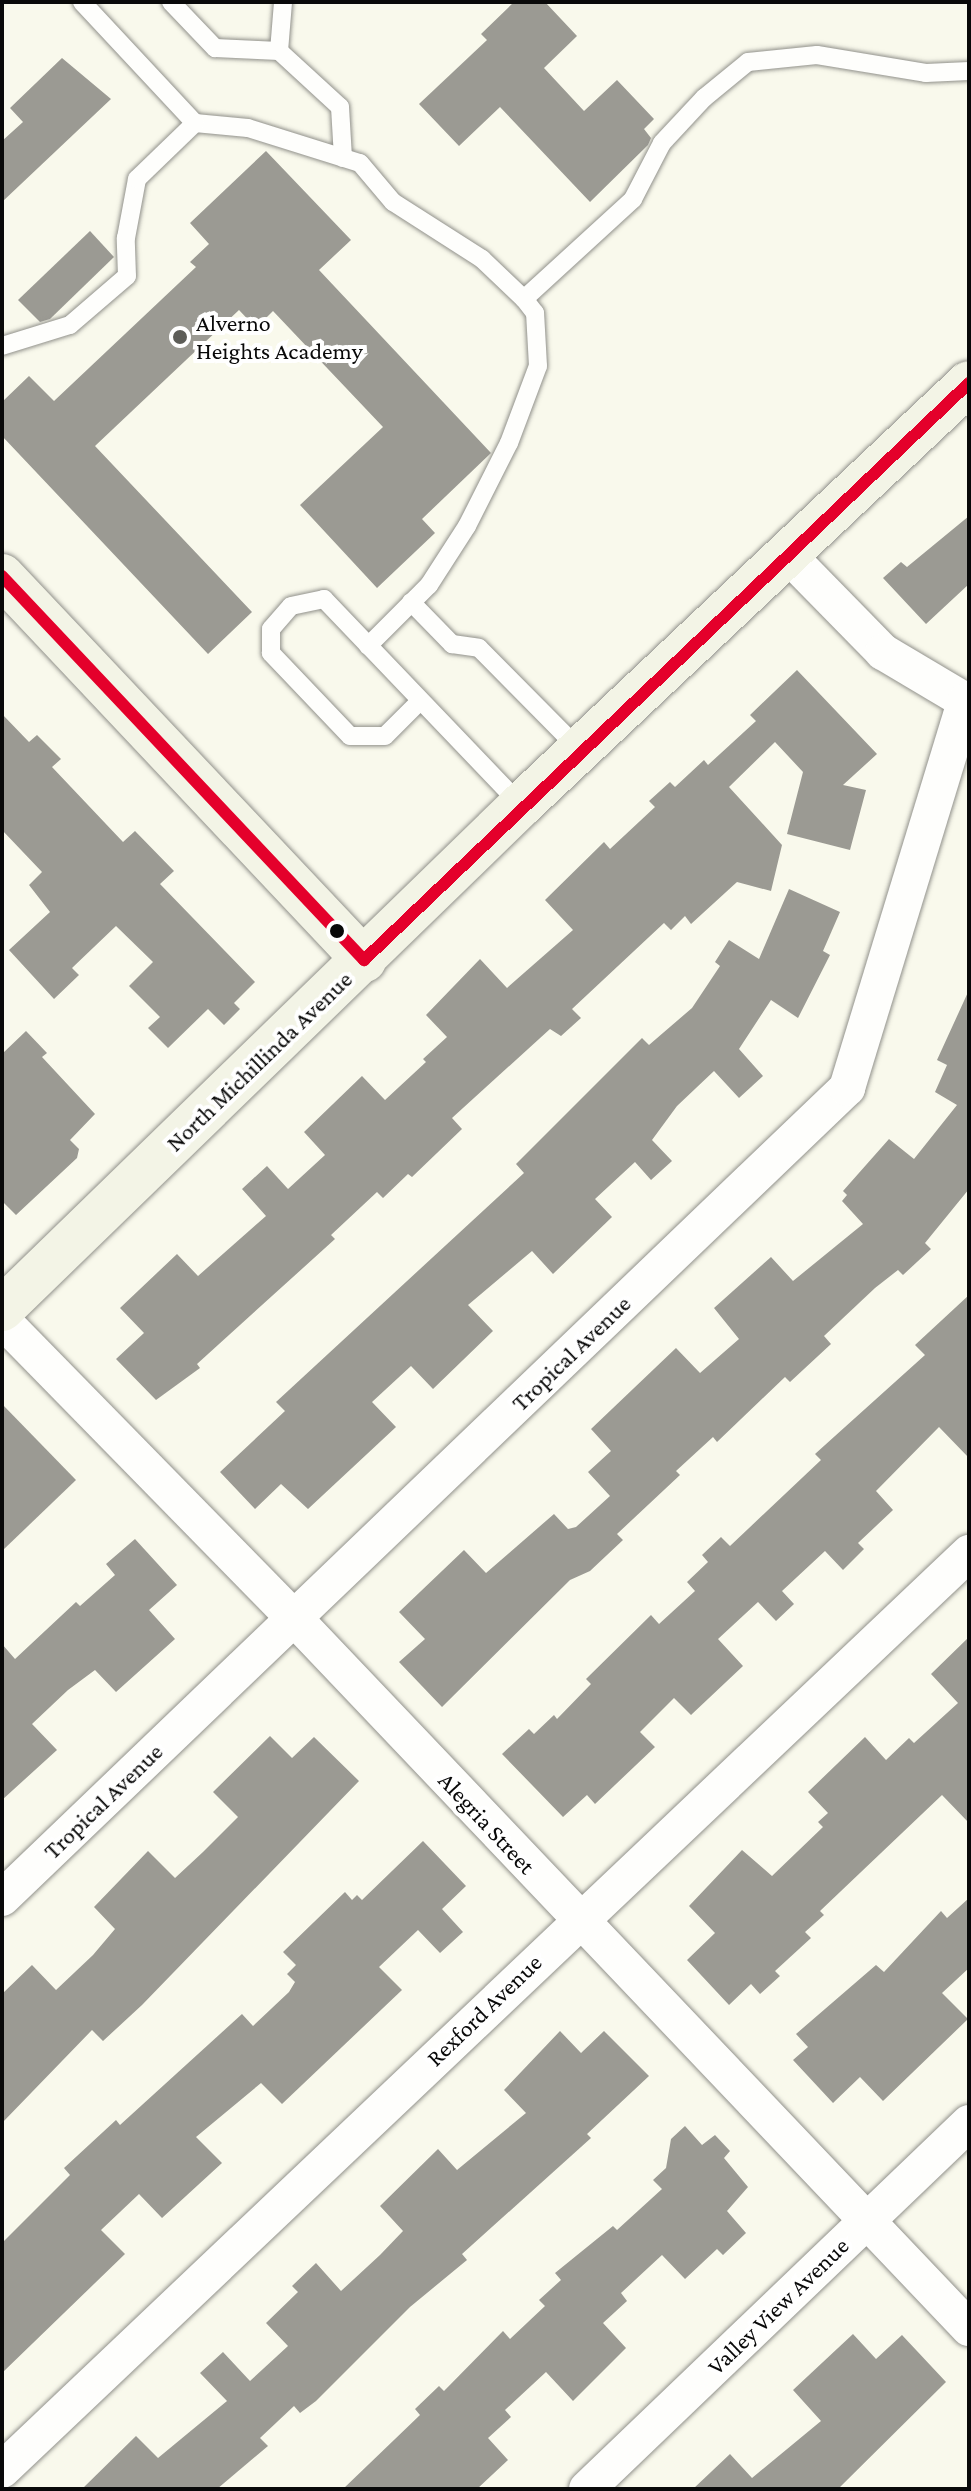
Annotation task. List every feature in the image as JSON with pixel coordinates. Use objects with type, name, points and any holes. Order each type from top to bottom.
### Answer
[{"type":"street","name":"North Michillinda Avenue","points":[[2,1309],[521,805],[969,383]]},
{"type":"street","points":[[788,555],[883,652],[967,702]]},
{"type":"street","points":[[2,576],[364,960]]},
{"type":"street","name":"Tropical Avenue","points":[[2,1898],[847,1088],[967,702]]},
{"type":"street","name":"Alegria Street","points":[[2,1320],[294,1618],[969,2328]]},
{"type":"street","name":"Rexford Avenue","points":[[2,2470],[969,1553]]},
{"type":"street","name":"Valley View Avenue","points":[[587,2489],[969,2123]]},
{"type":"lane","points":[[82,2],[195,123],[248,128],[360,163],[393,202],[482,259],[535,313],[538,366],[467,526],[411,602],[368,646]]},
{"type":"lane","points":[[171,2],[215,48],[279,51],[340,107],[343,158]]},
{"type":"lane","points":[[279,51],[283,2]]},
{"type":"lane","points":[[524,299],[633,199],[662,143],[704,98],[748,62],[817,55],[926,73],[969,71]]},
{"type":"lane","points":[[2,346],[70,325],[127,276],[126,238],[137,179],[195,123]]},
{"type":"lane","points":[[420,701],[385,736],[350,736],[271,653],[271,629],[291,606],[324,599],[521,805]]},
{"type":"lane","points":[[411,602],[452,644],[479,648],[580,750]]},
{"type":"building","points":[[514,2],[545,2],[577,36],[544,68],[584,111],[617,80],[654,119],[644,129],[651,138],[648,145],[590,202],[500,107],[459,146],[419,104],[487,40],[481,34]]},
{"type":"building","points":[[62,58],[111,99],[2,202],[2,141],[23,122],[10,108]]},
{"type":"building","points":[[266,151],[351,240],[319,270],[491,453],[422,519],[435,533],[377,588],[300,505],[383,427],[273,311],[256,328],[239,310],[95,446],[252,612],[208,654],[2,436],[2,402],[29,376],[54,401],[196,267],[190,262],[209,244],[190,223]]},
{"type":"building","points":[[90,231],[114,257],[50,319],[40,322],[18,300]]},
{"type":"building","points":[[969,516],[969,584],[926,624],[883,578],[901,562],[907,567]]},
{"type":"building","points":[[797,670],[877,754],[843,785],[866,790],[850,850],[787,834],[803,772],[775,742],[729,787],[782,845],[771,891],[737,882],[691,924],[685,916],[671,930],[664,923],[572,1009],[581,1018],[561,1036],[550,1029],[452,1118],[462,1129],[412,1177],[408,1174],[383,1198],[377,1192],[331,1235],[335,1239],[197,1364],[200,1368],[156,1400],[116,1359],[144,1333],[120,1308],[177,1254],[198,1276],[266,1216],[242,1189],[267,1166],[288,1189],[325,1155],[304,1132],[362,1076],[385,1100],[426,1062],[423,1059],[447,1037],[426,1015],[480,959],[507,988],[573,930],[545,900],[604,842],[610,849],[655,807],[649,801],[670,782],[675,787],[704,760],[708,765],[756,721],[750,715]]},
{"type":"building","points":[[2,714],[29,742],[37,735],[61,759],[52,767],[123,842],[135,831],[174,871],[160,884],[255,982],[234,1003],[240,1009],[224,1025],[208,1009],[168,1048],[148,1028],[160,1017],[129,986],[153,962],[116,926],[72,968],[79,975],[54,999],[9,950],[50,912],[29,885],[42,872],[2,830]]},
{"type":"building","points":[[789,889],[840,912],[823,951],[830,955],[798,1018],[771,1000],[739,1049],[763,1076],[739,1098],[714,1071],[677,1106],[652,1140],[672,1161],[651,1180],[635,1162],[595,1199],[612,1217],[553,1274],[532,1251],[468,1305],[493,1331],[433,1389],[411,1366],[372,1402],[396,1427],[308,1509],[281,1484],[255,1509],[220,1472],[285,1411],[276,1402],[524,1173],[516,1164],[642,1038],[649,1045],[692,1008],[720,966],[715,962],[729,940],[759,959]]},
{"type":"building","points":[[969,990],[969,1189],[925,1243],[931,1249],[903,1275],[898,1270],[875,1288],[824,1336],[831,1344],[790,1382],[785,1377],[717,1442],[713,1437],[676,1471],[680,1475],[617,1534],[623,1540],[590,1571],[570,1580],[442,1707],[399,1662],[425,1639],[399,1612],[464,1550],[486,1573],[554,1514],[568,1529],[576,1527],[610,1496],[588,1472],[611,1451],[591,1429],[676,1348],[700,1373],[739,1339],[714,1308],[771,1257],[793,1281],[863,1224],[842,1201],[847,1195],[843,1191],[889,1139],[914,1159],[957,1105],[935,1092],[947,1065],[937,1060]]},
{"type":"building","points":[[26,1031],[47,1053],[42,1057],[95,1114],[70,1140],[79,1149],[77,1158],[16,1215],[2,1201],[2,1054]]},
{"type":"building","points":[[969,1295],[969,1458],[939,1427],[876,1491],[893,1510],[858,1543],[864,1549],[843,1570],[825,1551],[782,1591],[794,1604],[776,1621],[758,1602],[718,1639],[743,1666],[691,1715],[674,1698],[640,1732],[655,1747],[595,1804],[587,1795],[563,1817],[502,1754],[529,1729],[534,1734],[554,1715],[557,1719],[591,1684],[586,1679],[651,1615],[659,1624],[695,1591],[687,1582],[708,1562],[702,1555],[721,1537],[730,1546],[821,1460],[815,1454],[925,1355],[915,1345]]},
{"type":"building","points":[[2,1404],[76,1480],[2,1551]]},
{"type":"building","points":[[135,1539],[177,1585],[149,1610],[175,1639],[116,1692],[95,1670],[68,1690],[32,1724],[57,1750],[2,1800],[2,1644],[15,1659],[76,1602],[80,1606],[115,1575],[106,1564]]},
{"type":"building","points":[[969,1637],[969,1823],[942,1795],[820,1911],[824,1915],[805,1932],[811,1938],[775,1971],[780,1976],[760,1994],[751,1984],[729,2005],[687,1960],[715,1933],[689,1906],[742,1850],[772,1876],[823,1827],[818,1822],[828,1813],[808,1792],[865,1737],[886,1760],[909,1738],[914,1743],[958,1703],[931,1674]]},
{"type":"building","points":[[270,1736],[292,1758],[314,1737],[359,1781],[142,2005],[103,2041],[92,2030],[2,2123],[2,1994],[32,1965],[56,1990],[93,1955],[115,1929],[94,1907],[148,1851],[175,1878],[203,1852],[238,1817],[213,1792]]},
{"type":"building","points":[[423,1841],[466,1886],[442,1909],[463,1932],[440,1953],[418,1930],[379,1967],[402,1990],[282,2104],[261,2083],[196,2137],[222,2163],[162,2218],[139,2194],[101,2230],[125,2254],[2,2373],[2,2243],[70,2175],[64,2168],[116,2120],[120,2125],[242,2014],[253,2026],[289,1992],[295,1982],[287,1974],[296,1965],[283,1952],[345,1892],[352,1900],[357,1895],[362,1900]]},
{"type":"building","points":[[969,1898],[969,1968],[942,1993],[968,2019],[883,2101],[860,2077],[833,2103],[793,2060],[808,2047],[796,2034],[876,1965],[884,1972],[941,1911],[947,1918]]},
{"type":"building","points":[[560,2031],[581,2053],[604,2031],[649,2076],[587,2134],[591,2138],[462,2254],[467,2260],[410,2307],[316,2401],[300,2413],[294,2406],[260,2438],[268,2446],[217,2489],[82,2489],[136,2436],[158,2458],[227,2401],[200,2373],[223,2352],[250,2381],[288,2346],[266,2323],[298,2292],[292,2286],[316,2263],[341,2291],[380,2255],[403,2231],[380,2206],[438,2149],[457,2170],[526,2113],[504,2090]]},
{"type":"building","points":[[685,2126],[702,2145],[715,2135],[730,2151],[724,2158],[748,2187],[727,2211],[746,2233],[723,2255],[717,2249],[685,2279],[662,2255],[621,2293],[627,2301],[603,2323],[626,2348],[573,2401],[546,2372],[505,2410],[511,2417],[488,2438],[508,2460],[477,2489],[343,2489],[420,2415],[415,2409],[439,2386],[444,2391],[503,2331],[510,2339],[545,2306],[539,2300],[561,2280],[555,2273],[613,2226],[617,2230],[662,2189],[653,2180],[666,2168],[671,2139]]},
{"type":"building","points":[[853,2334],[876,2359],[902,2335],[946,2382],[838,2489],[693,2489],[730,2454],[752,2478],[821,2421],[793,2390]]},
{"type":"transit line","points":[[2,576],[364,960],[969,383]]},
{"type":"place","name":"Alverno Heights Academy","points":[[180,337]]}]
